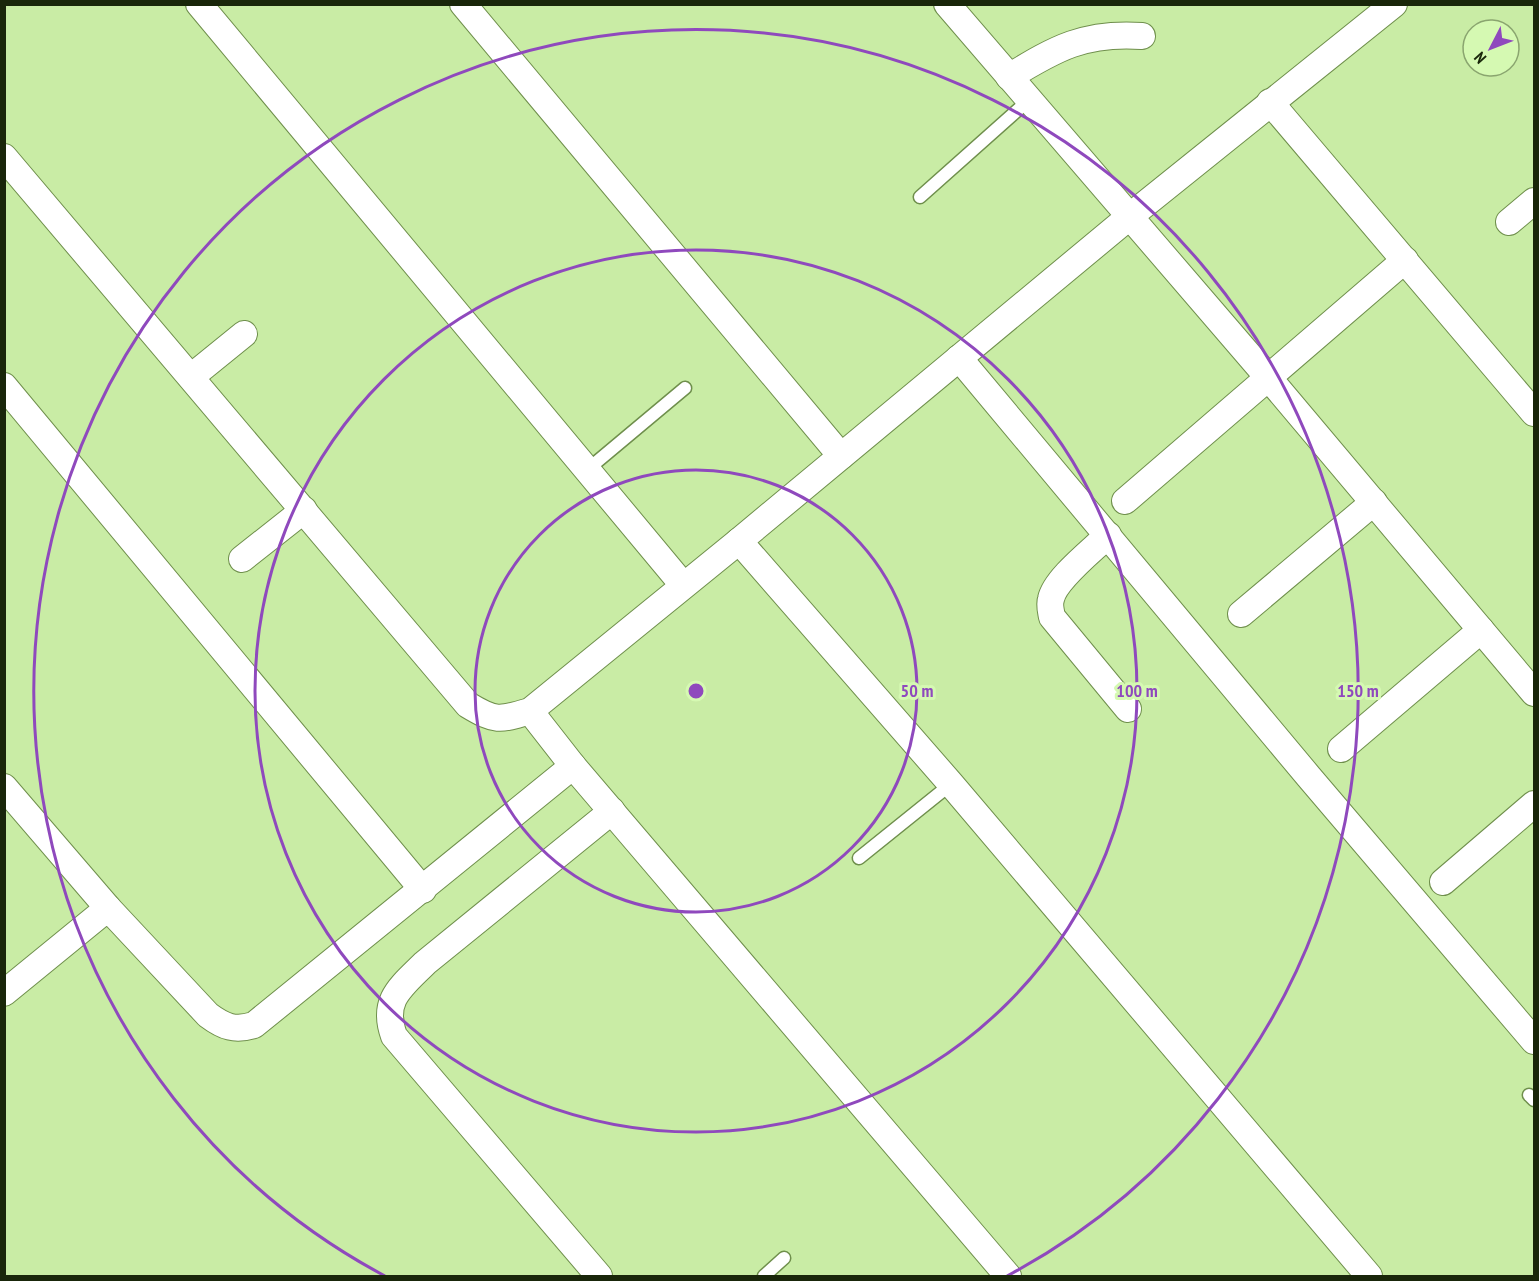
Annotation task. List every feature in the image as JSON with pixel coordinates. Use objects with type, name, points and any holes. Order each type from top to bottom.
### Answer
[{"type":"street","points":[[199,4],[683,585]]},
{"type":"street","points":[[463,4],[841,456]]},
{"type":"street","points":[[947,4],[1267,376],[1534,693]]},
{"type":"street","points":[[4,157],[468,705],[485,715],[501,719],[530,711],[739,541],[1129,217],[1394,4]]},
{"type":"street","points":[[1009,77],[1067,44],[1111,34],[1142,36]]},
{"type":"street","points":[[1270,102],[1534,413]]},
{"type":"street","points":[[1509,222],[1534,201]]},
{"type":"street","points":[[1125,501],[1267,376],[1405,260]]},
{"type":"street","points":[[191,377],[244,334]]},
{"type":"street","points":[[959,358],[1308,777],[1534,1041]]},
{"type":"street","points":[[4,386],[423,890]]},
{"type":"street","points":[[1241,614],[1374,502]]},
{"type":"street","points":[[242,559],[304,510]]},
{"type":"street","points":[[1108,535],[1058,585],[1050,602],[1052,617],[1128,709]]},
{"type":"street","points":[[739,541],[951,784],[1369,1276]]},
{"type":"street","points":[[1341,749],[1481,630]]},
{"type":"street","points":[[530,711],[573,766],[1008,1276]]},
{"type":"street","points":[[4,787],[108,908],[208,1015],[223,1026],[240,1029],[254,1025],[573,766]]},
{"type":"street","points":[[1443,882],[1534,804]]},
{"type":"street","points":[[599,1276],[394,1036],[388,1019],[390,1003],[400,988],[424,963],[612,811]]},
{"type":"street","points":[[4,993],[108,908]]},
{"type":"lane","points":[[920,196],[1029,100]]},
{"type":"lane","points":[[587,470],[685,388]]},
{"type":"lane","points":[[859,858],[951,784]]},
{"type":"lane","points":[[764,1276],[784,1258]]}]
